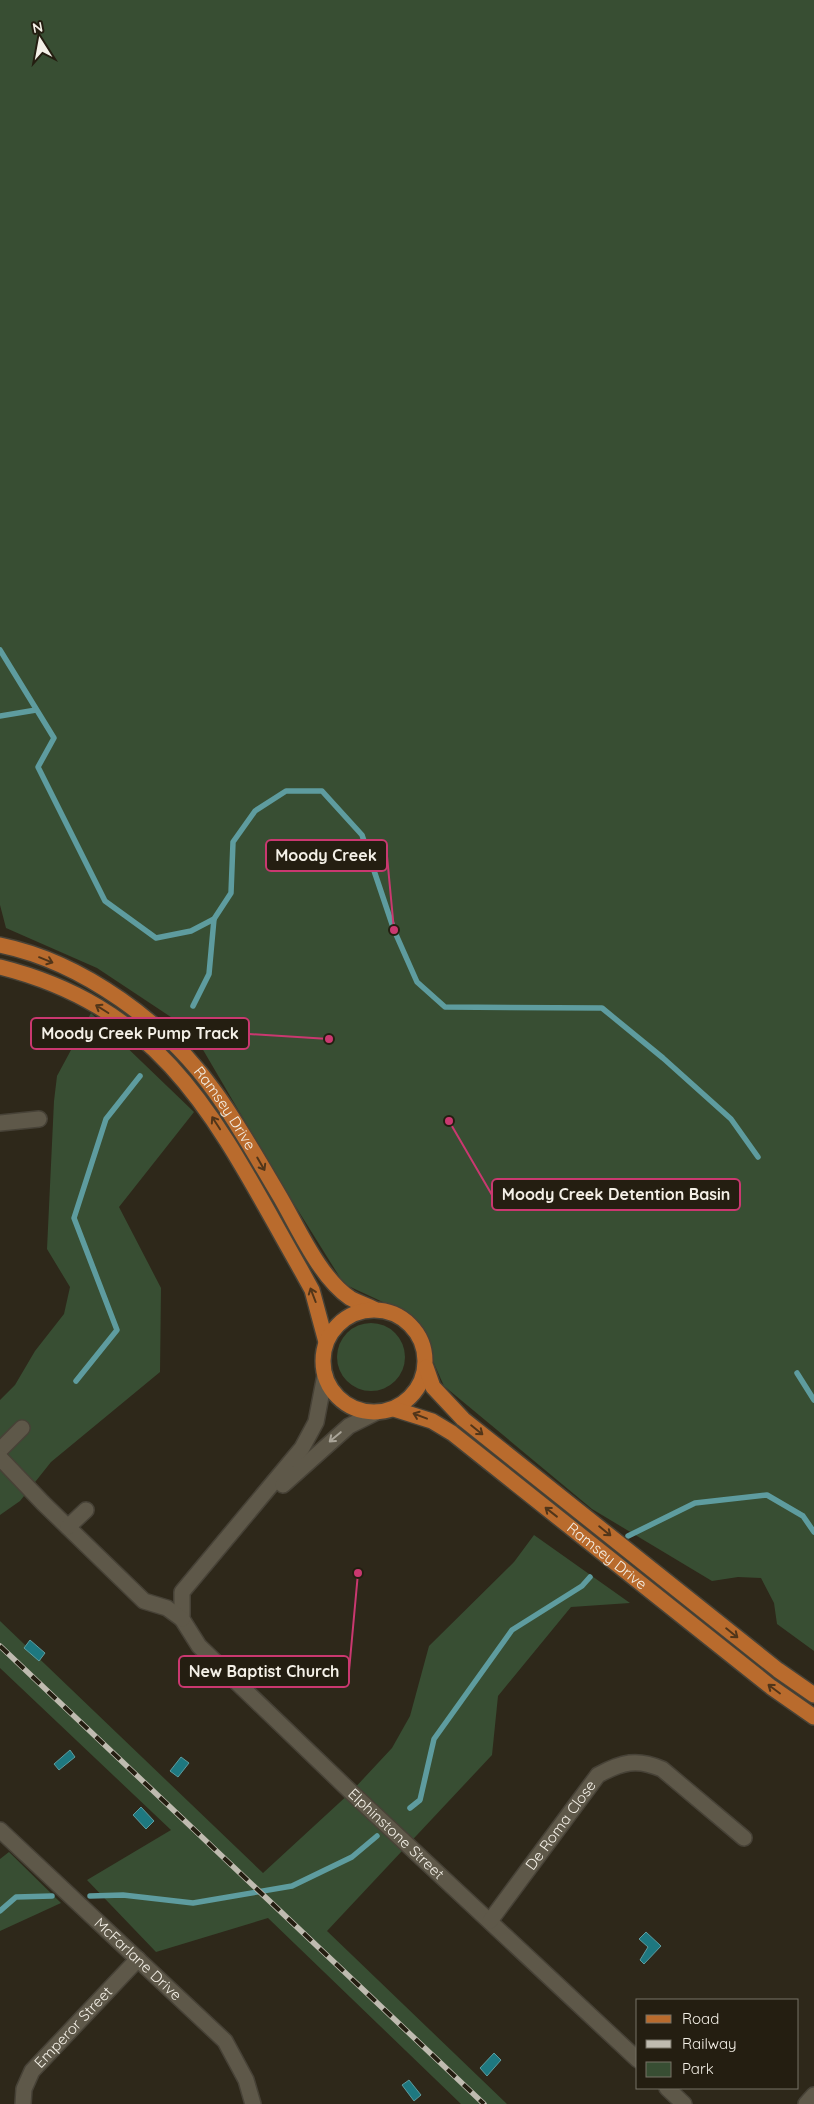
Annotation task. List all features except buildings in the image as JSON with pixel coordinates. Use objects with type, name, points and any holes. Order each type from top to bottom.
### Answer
[{"type":"main road","name":"Ramsey Drive","points":[[0,945],[46,960],[81,976],[123,1001],[165,1035],[215,1090],[237,1123],[326,1273],[350,1298],[374,1309]]},
{"type":"main road","name":"Ramsey Drive","points":[[0,967],[43,980],[99,1007],[148,1043],[186,1081],[219,1127],[301,1270],[316,1304],[326,1342]]},
{"type":"main road","points":[[374,1309],[391,1312],[407,1320],[418,1333],[425,1349],[426,1367],[422,1380],[416,1392],[406,1402],[394,1409],[377,1412],[360,1410],[344,1403],[332,1391],[324,1375],[322,1358],[326,1342],[334,1329],[345,1318],[359,1311],[374,1309]]},
{"type":"main road","name":"Ramsey Drive","points":[[426,1367],[433,1387],[463,1419],[778,1670],[814,1695]]},
{"type":"main road","name":"Ramsey Drive","points":[[394,1409],[432,1421],[452,1433],[764,1681],[814,1717]]},
{"type":"street","points":[[0,1123],[39,1119]]},
{"type":"street","points":[[156,1604],[182,1592],[302,1448],[316,1422],[324,1375]]},
{"type":"street","points":[[231,1534],[332,1439],[349,1426],[377,1412]]},
{"type":"street","points":[[0,1450],[22,1428]]},
{"type":"street","points":[[0,1458],[144,1600],[167,1608],[182,1619]]},
{"type":"street","points":[[68,1527],[86,1510]]},
{"type":"street","points":[[182,1592],[182,1619]]},
{"type":"street","name":"Elphinstone Street","points":[[182,1619],[199,1646],[636,2058]]},
{"type":"street","name":"De Roma Close","points":[[490,1921],[598,1775],[614,1766],[631,1762],[647,1762],[662,1769],[744,1838]]},
{"type":"street","name":"McFarlane Drive","points":[[0,1830],[225,2041],[246,2080],[253,2104]]},
{"type":"street","name":"Emperor Street","points":[[23,2104],[24,2089],[32,2071],[138,1959]]},
{"type":"street","points":[[668,2089],[684,2104]]},
{"type":"street","points":[[806,2104],[814,2095]]},
{"type":"green space","points":[[0,0],[814,0],[814,1651],[777,1624],[774,1603],[761,1578],[738,1577],[712,1581],[592,1509],[444,1386],[413,1316],[344,1284],[281,1183],[192,1031],[97,968],[6,928],[0,905]]},
{"type":"green space","points":[[91,1013],[194,1112],[119,1207],[161,1288],[160,1372],[51,1462],[20,1501],[0,1515],[0,1400],[15,1385],[35,1351],[64,1314],[70,1287],[47,1249],[54,1101],[57,1076]]},
{"type":"green space","points":[[371,1323],[384,1326],[395,1333],[402,1344],[405,1357],[402,1370],[395,1381],[384,1388],[371,1391],[358,1388],[347,1381],[340,1370],[337,1357],[340,1344],[347,1333],[358,1326]]},
{"type":"green space","points":[[534,1535],[630,1603],[571,1607],[498,1696],[492,1755],[327,1931],[507,2104],[461,2104],[268,1918],[156,1952],[87,1880],[171,1830],[0,1668],[0,1621],[263,1873],[351,1792],[392,1748],[410,1716],[429,1646],[514,1562]]},
{"type":"green space","points":[[9,1852],[61,1903],[0,1931],[0,1859]]},
{"type":"water","points":[[30,1640],[45,1653],[39,1661],[24,1648]]},
{"type":"water","points":[[70,1750],[75,1757],[59,1770],[54,1764]]},
{"type":"water","points":[[181,1757],[189,1763],[178,1777],[170,1771]]},
{"type":"water","points":[[141,1807],[154,1821],[146,1829],[133,1815]]},
{"type":"water","points":[[646,1932],[661,1946],[644,1964],[640,1960],[648,1947],[639,1939]]},
{"type":"water","points":[[494,2053],[501,2060],[487,2076],[480,2068]]},
{"type":"water","points":[[409,2080],[421,2095],[414,2101],[402,2085]]},
{"type":"waterway","points":[[0,650],[54,738],[38,767],[105,901],[156,938],[191,931],[214,919],[231,893],[233,842],[255,811],[286,791],[322,791],[362,835],[394,930],[417,982],[445,1007],[602,1008],[663,1058],[731,1119],[758,1157]]},
{"type":"waterway","points":[[0,716],[36,710]]},
{"type":"waterway","points":[[193,1006],[209,974],[214,919]]},
{"type":"waterway","points":[[76,1381],[117,1330],[74,1218],[106,1119],[140,1076]]},
{"type":"waterway","points":[[797,1373],[814,1400]]},
{"type":"waterway","points":[[628,1536],[695,1503],[767,1495],[803,1516],[814,1532]]},
{"type":"waterway","points":[[410,1808],[420,1800],[434,1739],[512,1630],[582,1586],[590,1577]]},
{"type":"waterway","points":[[90,1896],[123,1895],[193,1903],[292,1886],[352,1857],[377,1836]]},
{"type":"waterway","points":[[0,1911],[16,1897],[52,1896]]},
{"type":"railway","points":[[0,1646],[484,2104]]},
{"type":"place","name":"Moody Creek","points":[[394,930]]},
{"type":"place","name":"Moody Creek Pump Track","points":[[329,1039]]},
{"type":"place","name":"Moody Creek Detention Basin","points":[[449,1121]]},
{"type":"place","name":"New Baptist Church","points":[[358,1573]]}]
